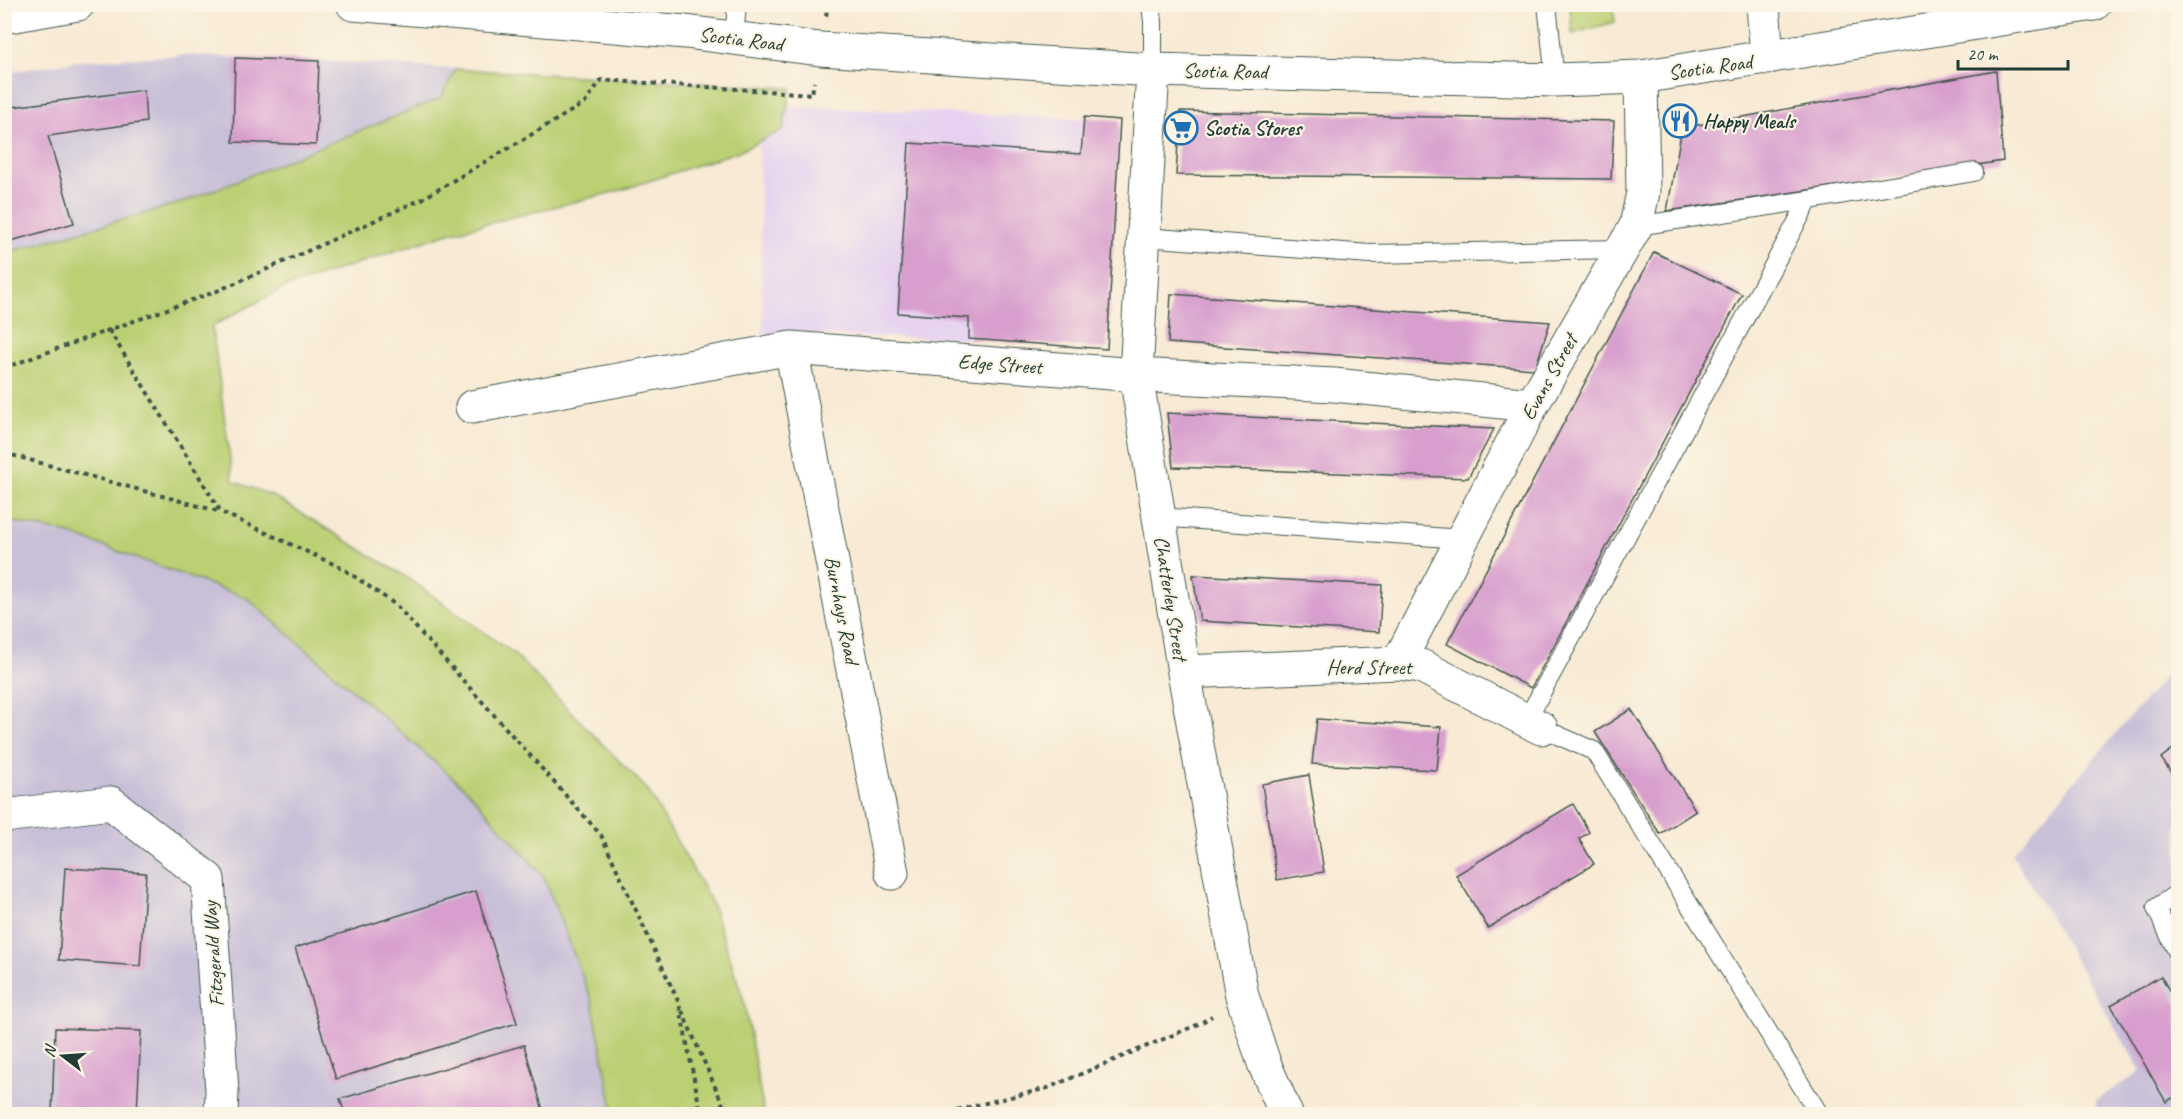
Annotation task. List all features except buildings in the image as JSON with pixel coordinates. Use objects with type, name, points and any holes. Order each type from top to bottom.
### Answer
[{"type":"street","points":[[4,17],[78,4]]},
{"type":"street","name":"Scotia Road","points":[[353,4],[658,30],[820,49],[1154,70],[1555,80],[1641,77],[2094,4]]},
{"type":"street","points":[[1763,4],[1767,58]]},
{"type":"street","name":"Chatterley Street","points":[[1154,70],[1136,375],[1184,672],[1242,996],[1264,1063],[1286,1114]]},
{"type":"street","name":"Evans Street","points":[[1398,663],[1532,405],[1629,238],[1643,192],[1641,77]]},
{"type":"street","name":"Edge Street","points":[[472,406],[790,348],[1136,375],[1334,386],[1532,405]]},
{"type":"street","name":"Burnhays Road","points":[[790,348],[892,873]]},
{"type":"street","name":"Herd Street","points":[[1184,672],[1398,663],[1421,666],[1534,724]]},
{"type":"street","name":"Fitzgerald Way","points":[[4,816],[111,803],[208,879],[222,1091],[221,1114]]},
{"type":"lane","points":[[734,38],[737,4]]},
{"type":"lane","points":[[1151,4],[1154,70]]},
{"type":"lane","points":[[1547,4],[1555,80]]},
{"type":"lane","points":[[1144,237],[1370,254],[1629,238],[1809,200],[1974,172]]},
{"type":"lane","points":[[1809,200],[1534,724],[1594,751],[1819,1114]]},
{"type":"lane","points":[[1158,517],[1462,539]]},
{"type":"lane","points":[[2178,893],[2156,908],[2178,953]]},
{"type":"path","points":[[4,368],[217,291],[422,199],[585,103],[601,80],[812,94],[820,49]]},
{"type":"path","points":[[109,330],[221,512]]},
{"type":"path","points":[[4,453],[221,512],[342,568],[396,605],[601,835],[679,1003],[727,1114]]},
{"type":"path","points":[[940,1114],[1048,1088],[1199,1024],[1242,996]]},
{"type":"path","points":[[679,1003],[701,1114]]},
{"type":"shaded area","points":[[184,55],[456,69],[441,98],[184,202],[5,253],[5,73],[77,61]]},
{"type":"shaded area","points":[[758,105],[1120,120],[1107,349],[969,339],[763,334]]},
{"type":"shaded area","points":[[5,520],[70,534],[247,598],[468,791],[544,877],[592,1001],[614,1114],[5,1114]]},
{"type":"shaded area","points":[[2178,661],[2178,1114],[2096,1114],[2096,1100],[2141,1071],[2012,854]]},
{"type":"green space","points":[[1570,5],[1613,5],[1615,22],[1572,34]]},
{"type":"green space","points":[[456,69],[791,88],[783,130],[742,150],[622,190],[449,233],[284,288],[212,326],[233,481],[273,496],[406,577],[513,653],[647,789],[711,901],[744,1001],[764,1114],[614,1114],[592,1001],[544,877],[468,791],[247,598],[70,534],[5,520],[5,253],[184,202],[441,98]]},
{"type":"place","name":"Happy Meals","points":[[1680,121]]},
{"type":"place","name":"Scotia Stores","points":[[1181,128]]}]
